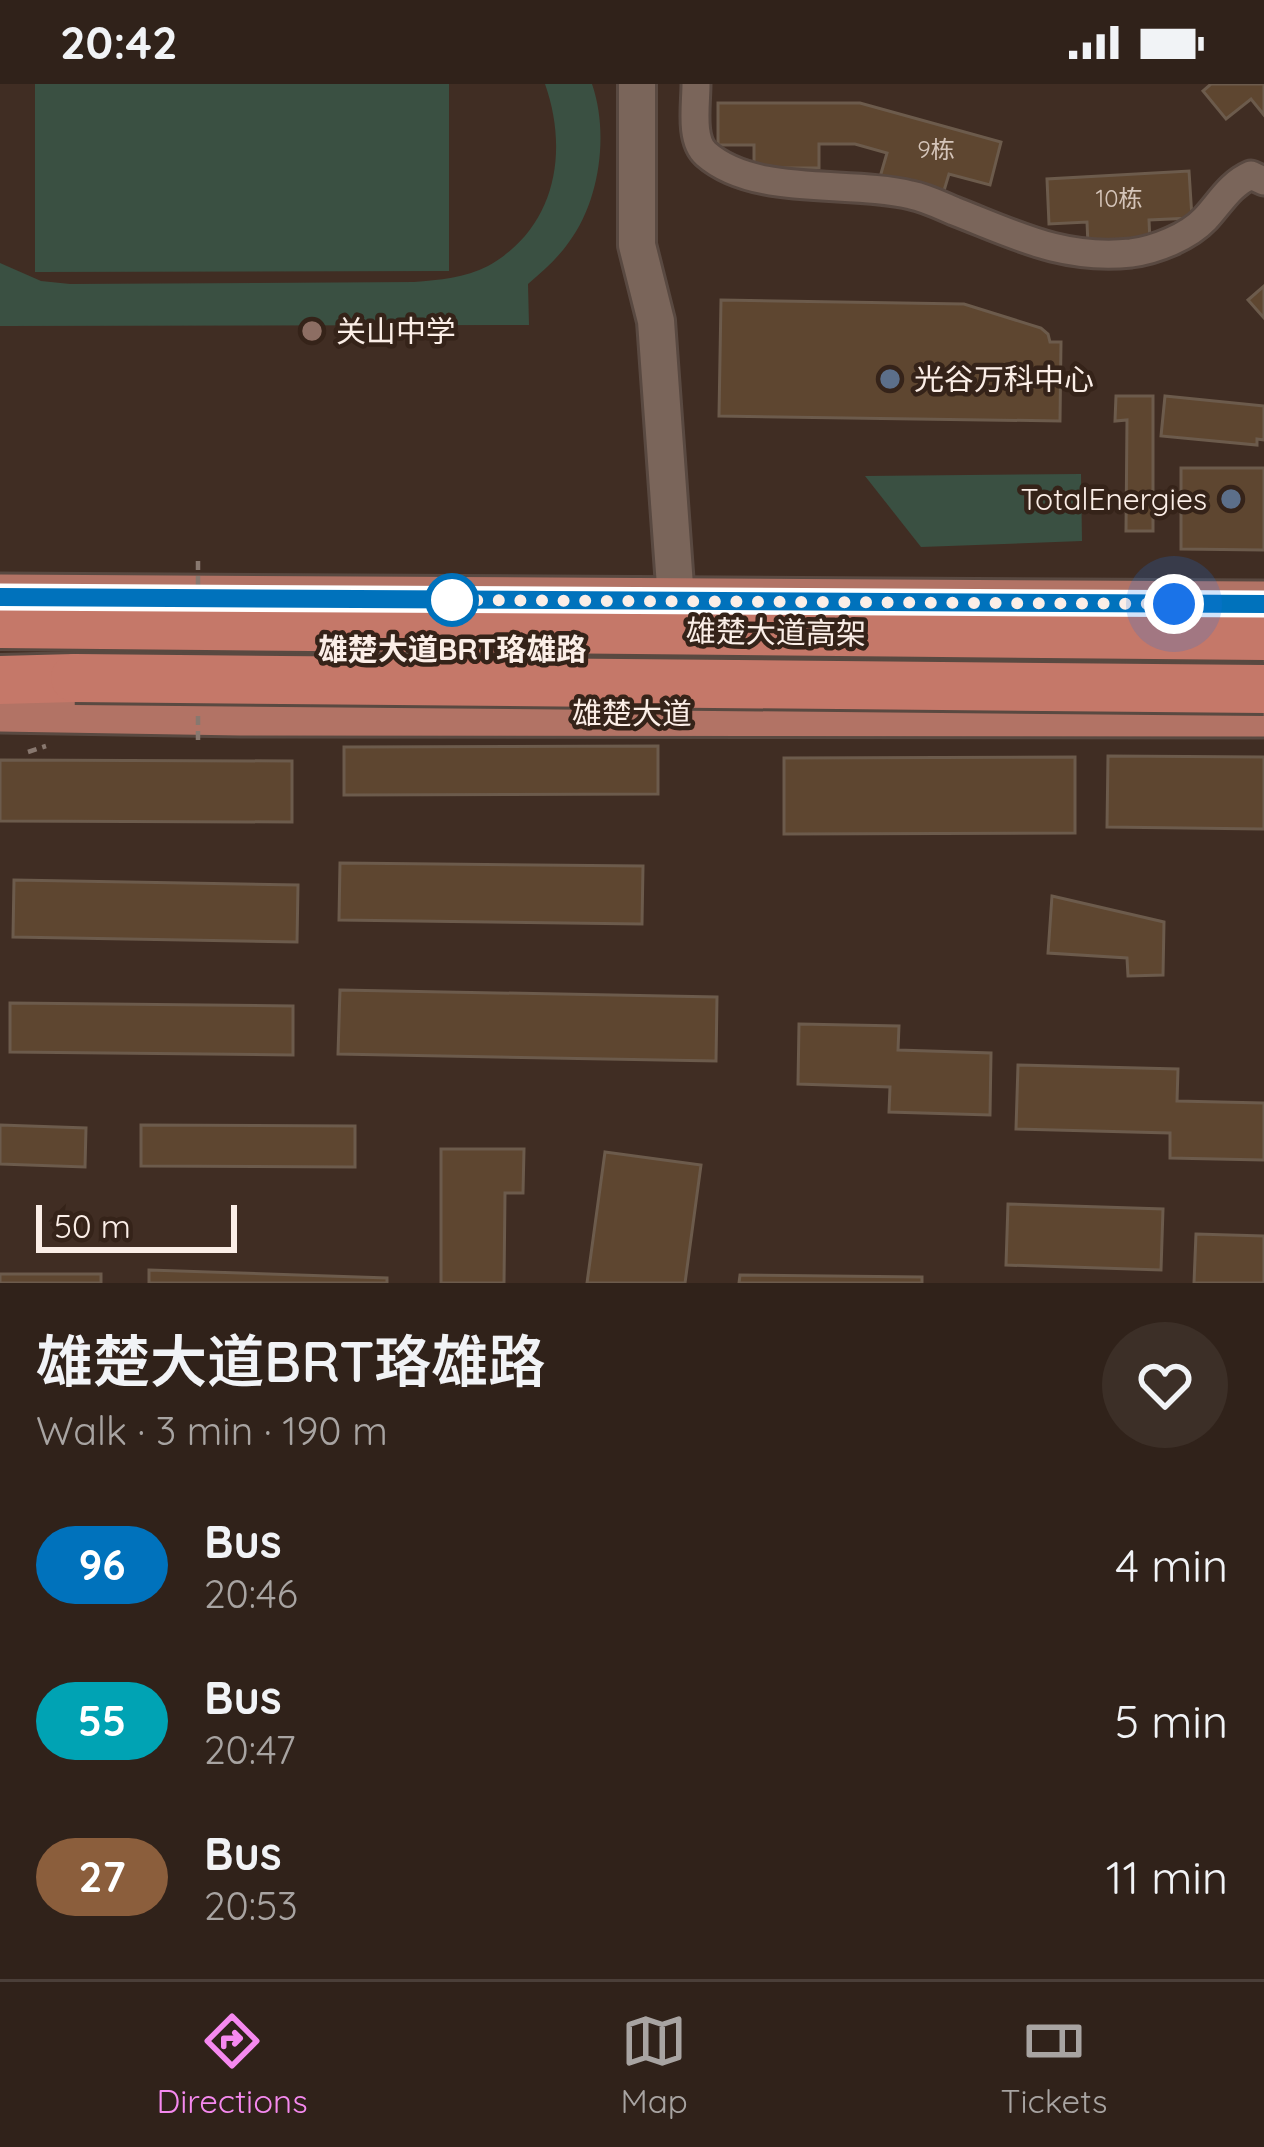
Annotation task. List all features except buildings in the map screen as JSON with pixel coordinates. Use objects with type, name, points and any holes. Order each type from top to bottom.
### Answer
[{"type":"highway","name":"雄楚大道高架","points":[[0,625],[1264,636]]},
{"type":"highway","name":"雄楚大道高架","points":[[30,675],[1264,691]]},
{"type":"main road","points":[[0,597],[1264,604]]},
{"type":"main road","name":"雄楚大道","points":[[0,709],[1264,714]]},
{"type":"street","points":[[638,84],[638,244],[656,321],[676,600]]},
{"type":"street","points":[[696,84],[696,136],[703,152],[750,179],[915,195],[1066,252],[1136,253],[1174,240],[1201,224],[1237,181],[1250,175],[1264,181]]},
{"type":"lane","points":[[0,638],[337,643]]},
{"type":"lane","points":[[779,656],[1264,660]]},
{"type":"lane","points":[[30,675],[1264,674]]},
{"type":"green space","points":[[35,84],[449,84],[449,271],[35,272]]},
{"type":"green space","points":[[545,84],[592,84],[600,124],[599,166],[580,225],[528,284],[529,325],[0,326],[0,263],[41,281],[70,284],[414,282],[479,270],[511,250],[529,231],[551,186],[556,136]]},
{"type":"green space","points":[[1081,474],[1082,541],[921,547],[865,476]]},
{"type":"bus line","name":"96","points":[[0,597],[1264,604]]},
{"type":"place","name":"关山中学","points":[[312,331]]},
{"type":"place","name":"光谷万科中心","points":[[890,379]]},
{"type":"place","name":"TotalEnergies","points":[[1231,499]]},
{"type":"place","name":"雄楚大道BRT珞雄路","points":[[452,600]]},
{"type":"route","points":[[452,600],[443,600],[1174,604]]}]
